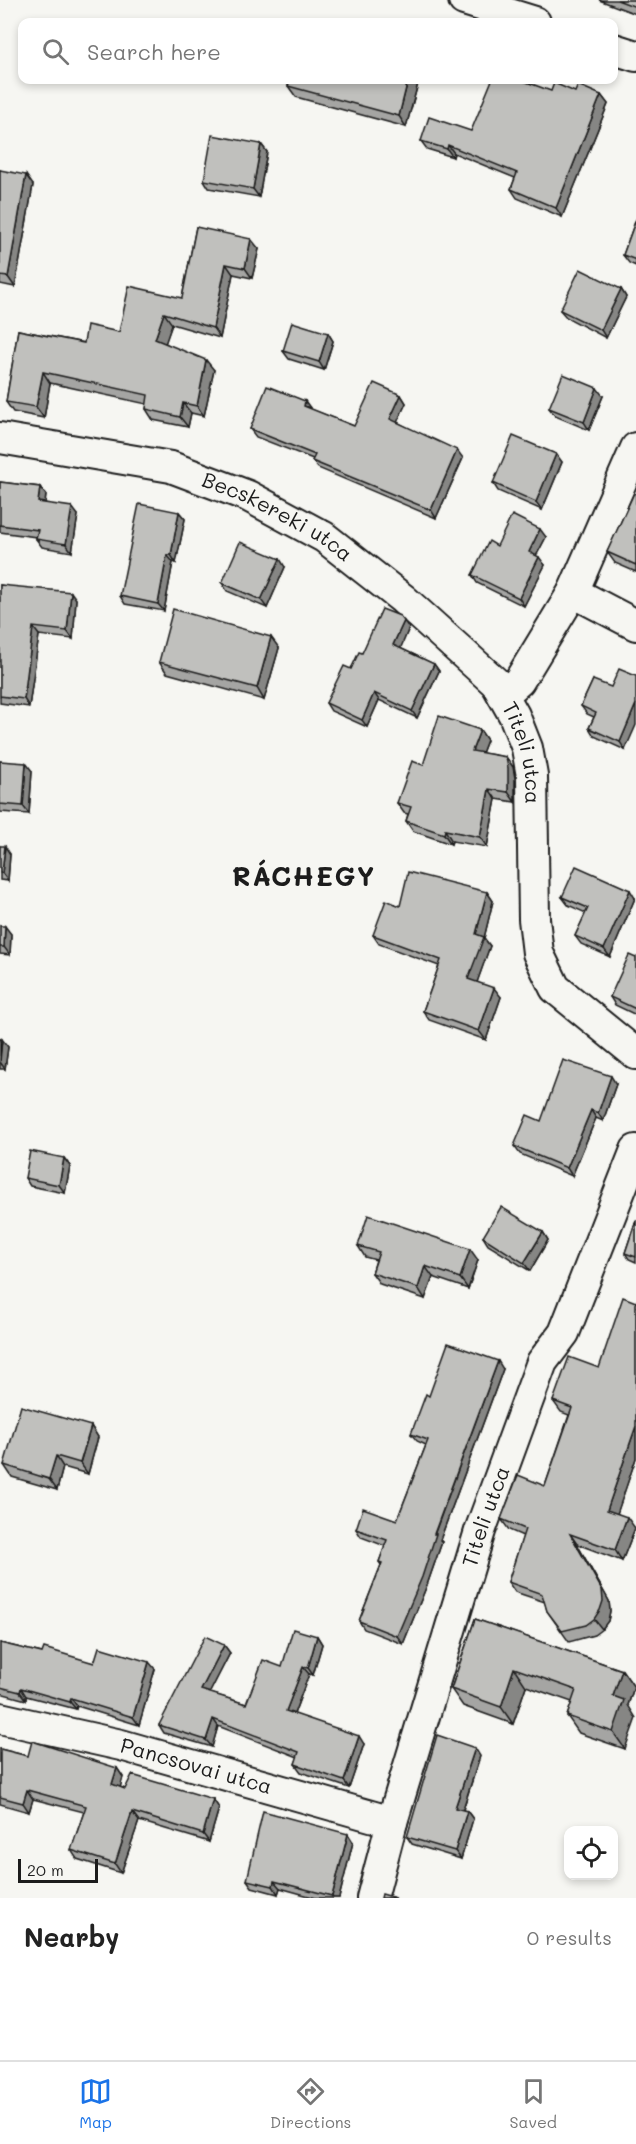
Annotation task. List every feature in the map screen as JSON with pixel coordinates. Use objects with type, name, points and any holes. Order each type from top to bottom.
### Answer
[{"type":"street","points":[[464,0],[522,18]]},
{"type":"street","points":[[618,49],[636,56]]},
{"type":"street","name":"Becskereki utca","points":[[0,438],[171,467],[248,496],[324,537],[403,600],[496,683],[503,695]]},
{"type":"street","name":"Titeli utca","points":[[636,448],[573,592],[519,681],[503,695],[527,748],[532,776],[534,919],[538,953],[555,988],[636,1054]]},
{"type":"street","points":[[573,592],[636,625]]},
{"type":"street","name":"Titeli utca","points":[[372,1898],[392,1822],[480,1531],[542,1362],[564,1332],[636,1150]]},
{"type":"street","name":"Pancsovai utca","points":[[0,1718],[121,1745],[392,1822]]},
{"type":"building","points":[[617,0],[636,0],[636,7]]},
{"type":"building","points":[[289,84],[407,84],[399,116],[288,86]]},
{"type":"building","points":[[490,84],[532,84],[551,91],[554,84],[556,84],[575,92],[578,85],[601,95],[556,208],[511,189],[517,173],[448,145],[447,149],[421,141],[429,117],[471,131]]},
{"type":"building","points":[[212,135],[261,144],[253,189],[204,180]]},
{"type":"building","points":[[0,170],[26,175],[8,277],[0,276]]},
{"type":"building","points":[[636,219],[636,260],[623,255]]},
{"type":"building","points":[[196,227],[251,239],[245,268],[226,264],[213,328],[164,313],[155,339],[206,360],[197,406],[183,403],[180,417],[146,409],[148,395],[43,372],[36,407],[6,402],[18,330],[84,343],[87,325],[119,332],[129,286],[182,298]]},
{"type":"building","points":[[580,269],[621,289],[601,330],[560,310]]},
{"type":"building","points":[[292,322],[328,333],[319,362],[283,351]]},
{"type":"building","points":[[563,374],[597,388],[584,422],[549,408]]},
{"type":"building","points":[[374,383],[401,395],[390,419],[457,450],[431,510],[312,461],[315,455],[250,429],[267,386],[305,401],[304,406],[354,426]]},
{"type":"building","points":[[513,436],[556,454],[536,502],[493,483]]},
{"type":"building","points":[[0,482],[40,487],[38,502],[72,507],[66,544],[36,539],[38,530],[0,525]]},
{"type":"building","points":[[634,493],[636,494],[636,565],[607,552]]},
{"type":"building","points":[[139,504],[179,512],[171,555],[167,555],[158,604],[120,596]]},
{"type":"building","points":[[512,515],[540,529],[529,552],[539,557],[519,598],[472,575],[489,541],[497,546]]},
{"type":"building","points":[[240,542],[280,559],[261,600],[222,583]]},
{"type":"building","points":[[0,585],[71,592],[67,631],[33,627],[24,699],[0,696]]},
{"type":"building","points":[[173,609],[271,637],[257,688],[159,662]]},
{"type":"building","points":[[382,609],[400,616],[404,621],[393,645],[434,664],[412,711],[374,693],[362,720],[326,703],[344,666],[351,669],[359,652],[362,653]]},
{"type":"building","points":[[619,669],[636,676],[636,704],[620,742],[589,728],[596,713],[581,706],[593,680],[611,687]]},
{"type":"building","points":[[439,716],[480,730],[472,751],[506,757],[508,792],[489,789],[480,837],[445,830],[444,834],[406,821],[411,807],[397,803],[412,761],[423,765]]},
{"type":"building","points":[[0,761],[26,763],[23,806],[0,804]]},
{"type":"building","points":[[0,846],[5,846],[2,873],[0,873]]},
{"type":"building","points":[[576,866],[630,890],[604,949],[575,936],[588,908],[562,897]]},
{"type":"building","points":[[408,872],[487,892],[476,934],[484,937],[468,979],[494,988],[479,1031],[423,1011],[441,960],[373,935],[386,900],[400,906]]},
{"type":"building","points":[[0,926],[5,926],[4,947],[0,947]]},
{"type":"building","points":[[629,955],[636,958],[636,1009],[610,997]]},
{"type":"building","points":[[563,1060],[611,1076],[598,1113],[591,1110],[567,1168],[514,1146],[527,1115],[541,1121]]},
{"type":"building","points":[[30,1151],[64,1158],[59,1185],[25,1178]]},
{"type":"building","points":[[501,1207],[543,1232],[524,1263],[483,1237]]},
{"type":"building","points":[[368,1215],[470,1249],[460,1278],[425,1266],[418,1288],[372,1273],[379,1252],[358,1246]]},
{"type":"building","points":[[636,1220],[636,1257],[625,1253]]},
{"type":"building","points":[[623,1297],[636,1302],[636,1426],[607,1510],[627,1517],[615,1550],[570,1534],[602,1590],[603,1601],[594,1619],[586,1625],[562,1631],[547,1611],[542,1594],[508,1582],[525,1529],[501,1519],[518,1475],[545,1486],[572,1408],[553,1401],[569,1357],[599,1368]]},
{"type":"building","points":[[448,1343],[498,1361],[434,1534],[436,1534],[422,1577],[397,1636],[359,1621],[382,1563],[379,1562],[387,1540],[356,1529],[363,1508],[397,1520],[428,1440],[411,1434],[426,1394],[429,1396]]},
{"type":"building","points":[[21,1406],[91,1426],[80,1463],[56,1456],[49,1479],[4,1465]]},
{"type":"building","points":[[475,1619],[622,1670],[613,1696],[624,1700],[613,1732],[567,1716],[576,1690],[514,1668],[501,1707],[451,1689]]},
{"type":"building","points":[[293,1629],[317,1636],[308,1668],[303,1667],[286,1711],[359,1736],[344,1781],[295,1764],[299,1752],[213,1719],[206,1740],[159,1725],[205,1636],[224,1645],[201,1690],[246,1704],[263,1660],[282,1667]]},
{"type":"building","points":[[0,1643],[42,1653],[44,1648],[94,1663],[99,1647],[149,1662],[133,1717],[71,1698],[70,1702],[21,1688],[20,1692],[0,1687]]},
{"type":"building","points":[[437,1735],[475,1748],[455,1808],[467,1811],[455,1851],[407,1837]]},
{"type":"building","points":[[32,1741],[117,1768],[112,1784],[125,1789],[132,1775],[213,1799],[203,1834],[132,1812],[115,1864],[71,1850],[86,1806],[27,1790],[23,1803],[0,1797],[0,1749],[28,1756]]},
{"type":"building","points":[[263,1811],[348,1834],[332,1896],[274,1881],[273,1886],[247,1880]]},
{"type":"building","points":[[382,1894],[396,1898],[381,1898]]},
{"type":"district","name":"RÁCHEGY","points":[[304,877]]}]
